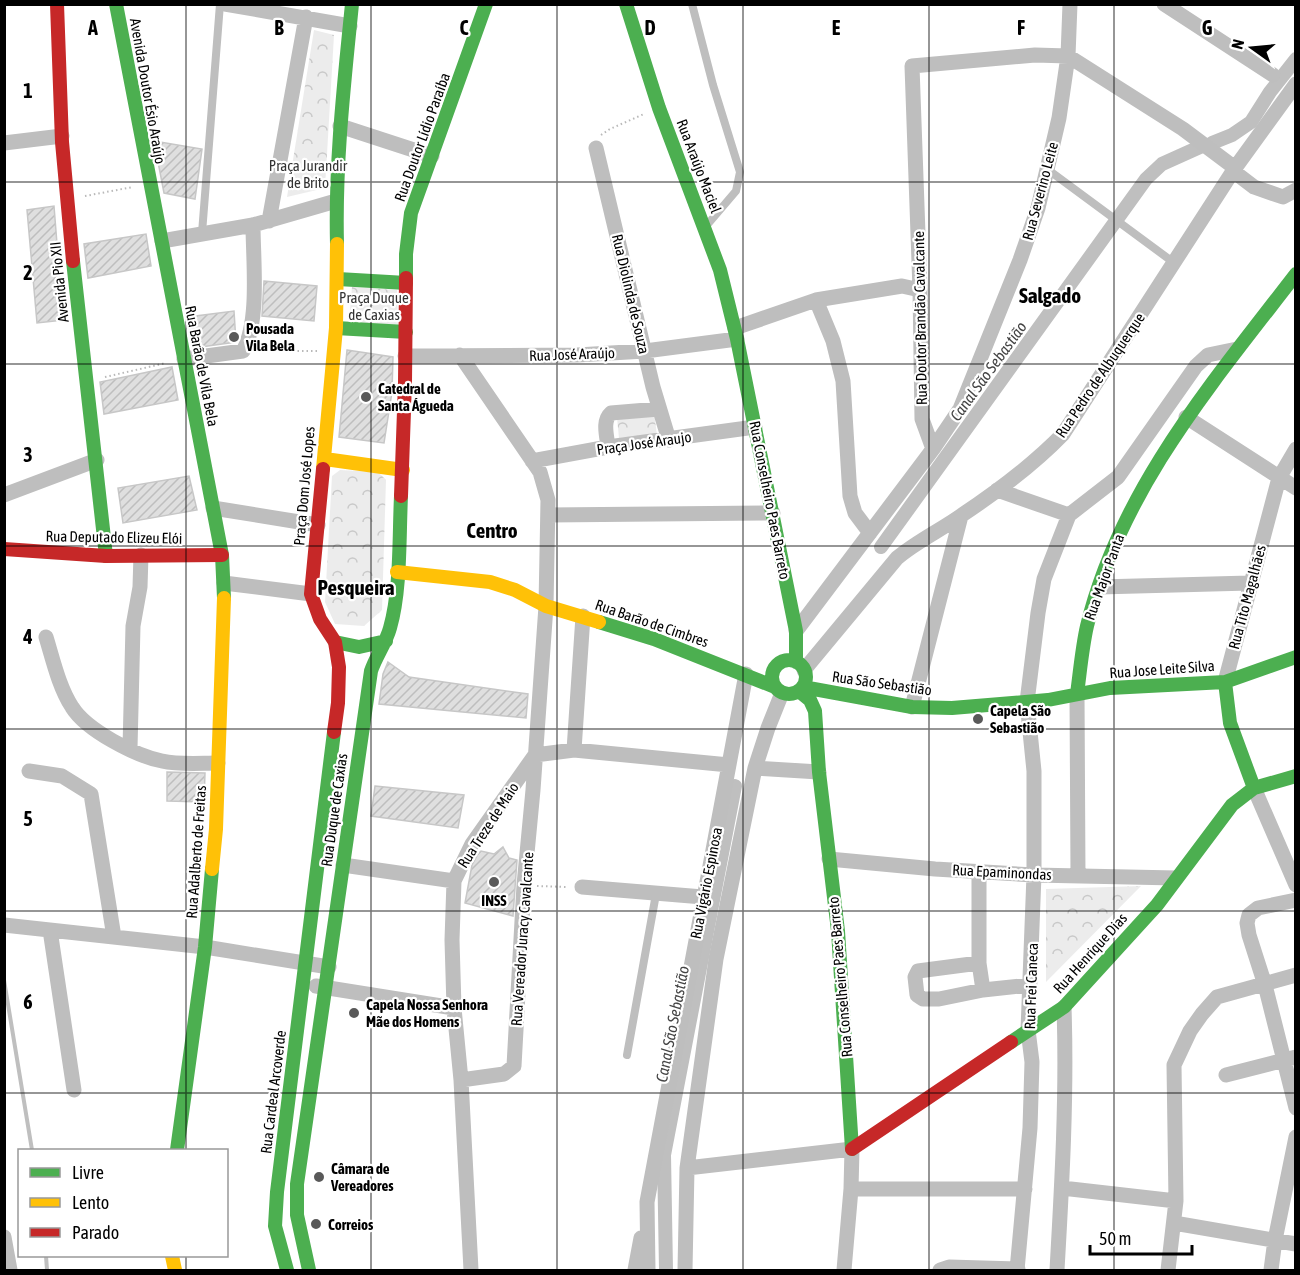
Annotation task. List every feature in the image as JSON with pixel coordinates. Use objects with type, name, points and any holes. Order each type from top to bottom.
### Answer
[{"type":"main road","name":"Avenida Pio XII","points":[[57,4],[62,136],[106,556]]},
{"type":"main road","name":"Avenida Doutor Ésio Araújo","points":[[116,4],[148,184]]},
{"type":"main road","points":[[336,201],[340,126],[352,4]]},
{"type":"main road","name":"Rua Doutor Lídio Paraíba","points":[[406,332],[406,254],[411,213],[486,4]]},
{"type":"main road","name":"Rua Araújo Maciel","points":[[626,4],[659,108],[720,270],[736,333]]},
{"type":"main road","name":"Rua Barão de Vila Bela","points":[[148,184],[162,241],[222,555]]},
{"type":"main road","name":"Praça Dom José Lopes","points":[[335,642],[320,619],[311,594],[336,328],[338,279],[336,201]]},
{"type":"main road","points":[[338,279],[406,283]]},
{"type":"main road","name":"Rua Major Panta","points":[[1077,694],[1087,627],[1099,586],[1125,521],[1186,417],[1237,350],[1293,284]]},
{"type":"main road","points":[[335,642],[359,647],[386,641],[392,622],[403,470],[406,332],[336,328]]},
{"type":"main road","name":"Rua Conselheiro Paes Barreto","points":[[736,333],[796,631],[800,666]]},
{"type":"main road","points":[[325,459],[403,470]]},
{"type":"main road","name":"Rua Deputado Elizeu Elói","points":[[4,549],[106,556],[222,555]]},
{"type":"main road","name":"Rua Adalberto de Freitas","points":[[177,1149],[205,947],[216,829],[224,583],[222,555]]},
{"type":"main road","name":"Rua Barão de Cimbres","points":[[397,572],[490,582],[514,590],[546,606],[654,639],[746,674],[779,690]]},
{"type":"main road","name":"Rua Duque de Caxias","points":[[326,987],[371,671],[375,658],[386,641]]},
{"type":"main road","name":"Rua Duque de Caxias","points":[[306,963],[338,703],[339,668],[335,642]]},
{"type":"main road","name":"Rua Jose Leite Silva","points":[[1027,702],[1110,688],[1225,682],[1296,657]]},
{"type":"main road","points":[[746,674],[775,668],[784,661],[800,666],[806,676],[801,689]]},
{"type":"main road","points":[[775,668],[772,679],[779,690]]},
{"type":"main road","name":"Rua Tito Magalhães","points":[[1225,682],[1230,723],[1254,788]]},
{"type":"main road","name":"Rua Conselheiro Paes Barreto","points":[[801,689],[815,711],[819,772],[838,931],[852,1149]]},
{"type":"main road","name":"Rua São Sebastião","points":[[779,690],[794,694],[801,689],[912,707],[952,708],[1027,702]]},
{"type":"main road","name":"Rua Henrique Dias","points":[[852,1149],[1064,1007],[1156,905],[1232,805],[1254,788],[1296,776]]},
{"type":"main road","name":"Rua Cardeal Arcoverde","points":[[286,1270],[275,1226],[277,1192],[306,963]]},
{"type":"main road","points":[[309,1270],[297,1215],[297,1184],[326,987]]},
{"type":"street","points":[[225,4],[301,13],[350,26]]},
{"type":"street","name":"Rua Severino Leite","points":[[933,449],[960,409],[1020,260],[1038,208],[1059,118],[1068,56],[1070,4]]},
{"type":"street","points":[[1164,4],[1273,75]]},
{"type":"street","points":[[269,221],[301,13]]},
{"type":"street","name":"Rua Doutor Brandão Cavalcante","points":[[933,449],[922,419],[912,66],[1035,54],[1068,56]]},
{"type":"street","points":[[1068,56],[1183,129],[1254,187],[1283,196],[1296,190]]},
{"type":"street","name":"Rua Pedro de Albuquerque","points":[[800,666],[897,558],[911,546],[961,516],[997,490],[1037,459],[1063,434],[1234,169],[1296,84]]},
{"type":"street","points":[[340,126],[432,156]]},
{"type":"street","points":[[4,143],[62,136]]},
{"type":"street","name":"Rua Diolinda de Souza","points":[[596,148],[659,409],[669,440]]},
{"type":"street","points":[[162,241],[253,225],[336,201]]},
{"type":"street","points":[[184,359],[243,351],[253,320],[253,225]]},
{"type":"street","name":"Rua José Araújo","points":[[405,356],[577,355],[645,351],[736,333],[816,300],[902,286],[920,290]]},
{"type":"street","points":[[816,300],[833,341],[843,381],[850,496],[855,513],[870,533]]},
{"type":"street","points":[[1027,702],[1044,579],[1069,515],[1118,477],[1196,366],[1208,355],[1237,350]]},
{"type":"street","name":"Rua Vereador Juracy Cavalcante","points":[[460,355],[540,472],[548,500],[546,606],[524,885],[514,1066],[504,1074],[461,1080]]},
{"type":"street","points":[[608,447],[606,421],[607,416],[611,413],[659,409]]},
{"type":"street","points":[[1186,417],[1296,488]]},
{"type":"street","name":"Praça José Araujo","points":[[532,461],[608,447],[755,428]]},
{"type":"street","points":[[796,631],[933,449]]},
{"type":"street","name":"Rua Tito Magalhães","points":[[1225,682],[1279,478],[1296,449]]},
{"type":"street","points":[[4,495],[97,460]]},
{"type":"street","points":[[997,490],[1069,515]]},
{"type":"street","points":[[213,508],[318,525]]},
{"type":"street","points":[[548,515],[773,513]]},
{"type":"street","points":[[912,707],[961,516]]},
{"type":"street","points":[[130,748],[133,626],[140,587],[141,555]]},
{"type":"street","points":[[1099,586],[1250,582]]},
{"type":"street","points":[[224,583],[311,594]]},
{"type":"street","points":[[574,750],[583,616]]},
{"type":"street","points":[[46,637],[70,704],[79,717],[93,729],[146,756],[162,761],[218,763]]},
{"type":"street","name":"Rua Vigário Espinosa","points":[[648,1270],[647,1202],[746,674]]},
{"type":"street","name":"Rua Vigário Espinosa","points":[[685,1270],[687,1168],[716,959],[755,768],[779,690]]},
{"type":"street","name":"Rua Major Panta","points":[[1077,694],[1078,874]]},
{"type":"street","name":"Rua Frei Caneca","points":[[1018,1270],[1030,1128],[1032,1062],[1028,1030],[1035,875],[1034,771],[1027,702]]},
{"type":"street","points":[[535,755],[574,750],[729,765]]},
{"type":"street","name":"Rua Treze de Maio","points":[[471,1270],[461,1080],[454,1008],[452,940],[454,881],[460,864],[472,844],[535,755]]},
{"type":"street","points":[[755,768],[819,772]]},
{"type":"street","points":[[29,771],[62,776],[91,794],[114,937]]},
{"type":"street","name":"Rua Tito Magalhães","points":[[1254,788],[1296,885]]},
{"type":"street","name":"Rua Epaminondas","points":[[829,859],[979,872],[1176,878]]},
{"type":"street","points":[[342,865],[454,881]]},
{"type":"street","points":[[979,872],[979,963],[983,990]]},
{"type":"street","points":[[582,887],[703,897]]},
{"type":"street","points":[[1296,900],[1258,908],[1250,915],[1247,922],[1249,935],[1289,1059],[1296,1108]]},
{"type":"street","points":[[4,925],[205,947],[329,967]]},
{"type":"street","points":[[50,930],[74,1090]]},
{"type":"street","points":[[979,963],[918,971],[915,977],[916,990],[920,997],[929,999],[1030,985]]},
{"type":"street","points":[[1168,1270],[1176,1201],[1174,1065],[1190,1031],[1217,997],[1296,975]]},
{"type":"street","points":[[304,984],[454,1008]]},
{"type":"street","points":[[1057,1270],[1062,1188],[1064,1007]]},
{"type":"street","points":[[1226,1075],[1289,1059]]},
{"type":"street","points":[[1271,1270],[1275,1240],[1294,1158],[1296,1137]]},
{"type":"street","points":[[687,1168],[852,1149]]},
{"type":"street","name":"Rua Conselheiro Paes Barreto","points":[[844,1270],[852,1149]]},
{"type":"street","points":[[1062,1188],[1176,1201]]},
{"type":"street","points":[[851,1189],[1025,1190]]},
{"type":"street","points":[[635,1270],[647,1202]]},
{"type":"street","points":[[1174,1223],[1296,1244]]},
{"type":"street","points":[[4,1237],[10,1270]]},
{"type":"street","points":[[945,1269],[1018,1270]]},
{"type":"lane","points":[[202,233],[220,4]]},
{"type":"lane","points":[[692,4],[707,64],[740,172],[736,191],[705,227]]},
{"type":"lane","points":[[1046,168],[1173,262]]},
{"type":"lane","points":[[627,1055],[656,894]]},
{"type":"path","points":[[596,148],[597,139],[610,129],[659,108]]},
{"type":"path","points":[[68,200],[148,184]]},
{"type":"path","points":[[243,351],[334,351]]},
{"type":"path","points":[[86,382],[184,359]]},
{"type":"path","points":[[524,885],[582,887]]},
{"type":"green space","name":"Praça Jurandir de Brito","points":[[314,30],[334,35],[325,188],[287,197]]},
{"type":"green space","name":"Praça Duque de Caxias","points":[[352,287],[397,290],[398,325],[349,322]]},
{"type":"green space","points":[[654,413],[657,435],[619,438],[617,418]]},
{"type":"green space","points":[[340,470],[378,472],[386,480],[382,610],[364,626],[335,624],[325,602],[332,476]]},
{"type":"green space","points":[[1141,886],[1046,982],[1046,889]]},
{"type":"building","points":[[154,141],[202,149],[195,199],[164,193]]},
{"type":"building","points":[[54,206],[63,320],[37,323],[27,210]]},
{"type":"building","points":[[146,234],[151,266],[88,278],[84,244]]},
{"type":"building","points":[[264,281],[317,286],[314,321],[262,316]]},
{"type":"building","points":[[234,311],[236,342],[194,348],[188,317]]},
{"type":"building","name":"Catedral de Santa Águeda","points":[[347,350],[393,357],[392,392],[384,443],[339,437]]},
{"type":"building","points":[[172,367],[178,400],[104,414],[100,382]]},
{"type":"building","points":[[189,476],[197,510],[123,523],[118,488]]},
{"type":"building","points":[[388,662],[409,677],[528,694],[526,718],[379,704],[383,674]]},
{"type":"building","points":[[167,772],[205,773],[204,802],[167,801]]},
{"type":"building","points":[[375,786],[464,795],[458,828],[371,816]]},
{"type":"building","name":"INSS","points":[[503,847],[509,858],[517,860],[513,916],[465,903],[472,865],[478,854],[481,851],[494,854]]},
{"type":"waterway","name":"Canal São Sebastião","points":[[1212,143],[1232,135],[1251,122],[1270,92],[1296,59]]},
{"type":"waterway","name":"Canal São Sebastião","points":[[881,547],[1146,179],[1162,164],[1202,146]]},
{"type":"waterway","name":"Canal São Sebastião","points":[[666,1270],[664,1155],[735,786]]},
{"type":"waterway","points":[[4,980],[32,1149]]},
{"type":"waterway","points":[[46,1257],[47,1270]]},
{"type":"traffic: fast","points":[[116,4],[222,555],[224,598]]},
{"type":"traffic: fast","points":[[337,244],[339,154],[352,4]]},
{"type":"traffic: fast","points":[[406,278],[406,254],[411,213],[486,4]]},
{"type":"traffic: fast","points":[[626,4],[659,108],[720,270],[737,339],[796,631],[796,662]]},
{"type":"traffic: fast","points":[[73,261],[106,556]]},
{"type":"traffic: fast","points":[[1077,694],[1087,626],[1102,576],[1122,529],[1173,439],[1233,355],[1296,274]]},
{"type":"traffic: fast","points":[[338,279],[406,283]]},
{"type":"traffic: fast","points":[[336,328],[406,332]]},
{"type":"traffic: fast","points":[[309,1270],[297,1215],[297,1184],[371,671],[388,634],[394,613],[399,563],[401,496]]},
{"type":"traffic: fast","points":[[599,622],[654,639],[775,687]]},
{"type":"traffic: fast","points":[[335,642],[359,647],[386,641]]},
{"type":"traffic: fast","points":[[803,687],[912,707],[952,708],[1048,700],[1110,688],[1225,682],[1296,657]]},
{"type":"traffic: fast","points":[[789,660],[801,665],[806,677],[801,689],[789,694],[777,689],[772,677],[777,665],[789,660]]},
{"type":"traffic: fast","points":[[1225,682],[1230,723],[1254,788]]},
{"type":"traffic: fast","points":[[799,691],[810,700],[815,711],[819,772],[838,931],[852,1149]]},
{"type":"traffic: fast","points":[[287,1270],[275,1226],[277,1192],[334,732]]},
{"type":"traffic: fast","points":[[1011,1042],[1064,1007],[1157,905],[1232,805],[1254,788],[1296,776]]},
{"type":"traffic: fast","points":[[177,1149],[205,947],[212,869]]},
{"type":"traffic: slow","points":[[323,469],[336,328],[337,244]]},
{"type":"traffic: slow","points":[[325,459],[403,470]]},
{"type":"traffic: slow","points":[[397,572],[490,582],[515,590],[546,606],[599,622]]},
{"type":"traffic: slow","points":[[212,869],[216,829],[224,598]]},
{"type":"traffic: slow","points":[[172,1257],[175,1270]]},
{"type":"traffic: jam","points":[[57,4],[62,142],[73,261]]},
{"type":"traffic: jam","points":[[401,496],[406,278]]},
{"type":"traffic: jam","points":[[323,469],[311,594],[320,619],[335,642],[339,667],[334,732]]},
{"type":"traffic: jam","points":[[4,549],[106,556],[222,555]]},
{"type":"traffic: jam","points":[[852,1149],[1011,1042]]},
{"type":"place","name":"Pousada Vila Bela","points":[[234,337]]},
{"type":"place","name":"Catedral de Santa Águeda","points":[[366,397]]},
{"type":"place","name":"Capela São Sebastião","points":[[978,719]]},
{"type":"place","name":"INSS","points":[[494,882]]},
{"type":"place","name":"Capela Nossa Senhora Mãe dos Homens","points":[[354,1013]]},
{"type":"place","name":"Câmara de Vereadores","points":[[319,1177]]},
{"type":"place","name":"Correios","points":[[316,1224]]},
{"type":"district","name":"Salgado","points":[[1050,295]]},
{"type":"district","name":"Centro","points":[[492,530]]},
{"type":"district","name":"Pesqueira","points":[[356,587]]}]
